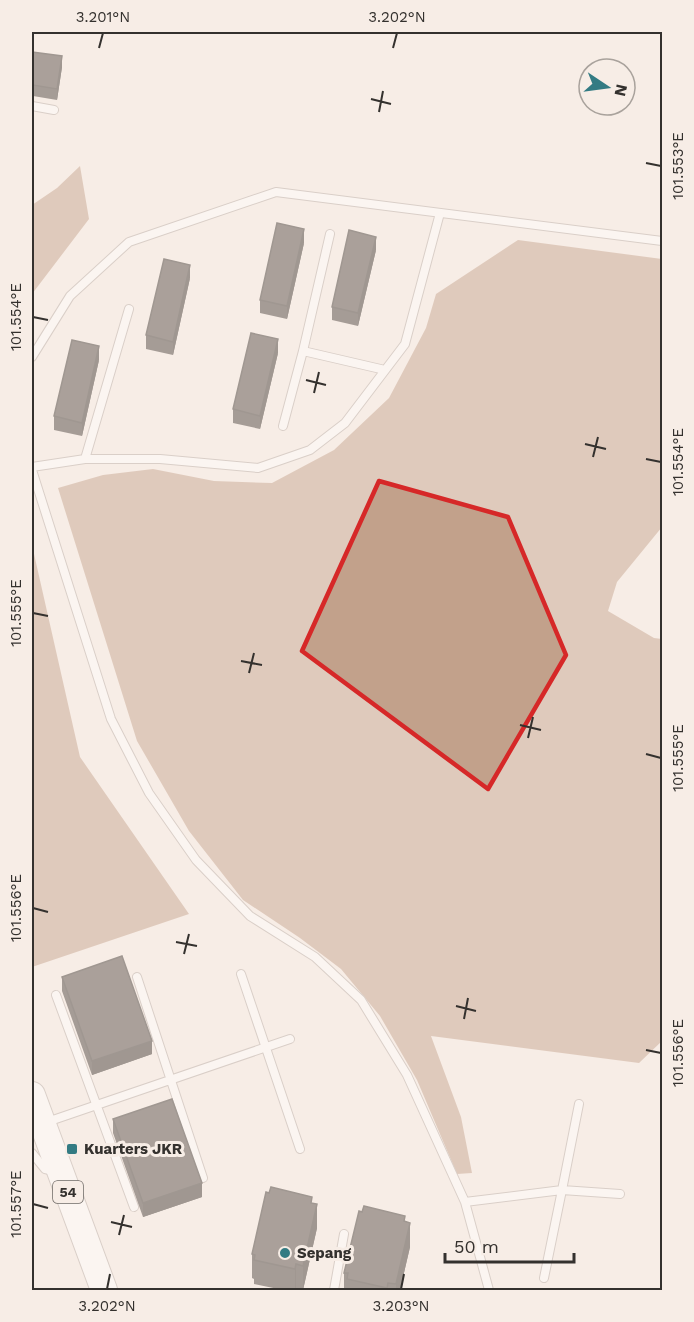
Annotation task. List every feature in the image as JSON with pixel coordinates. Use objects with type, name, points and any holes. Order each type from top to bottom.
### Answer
[{"type":"highway","name":"54","points":[[32,1095],[104,1290]]},
{"type":"lane","points":[[32,106],[54,110]]},
{"type":"lane","points":[[32,357],[70,296],[129,242],[276,192],[663,241]]},
{"type":"lane","points":[[440,213],[405,344],[345,423],[310,450],[258,468],[160,459],[86,459],[32,469],[111,718],[149,793],[196,860],[250,916],[315,957],[361,1000],[407,1075],[465,1202],[489,1290]]},
{"type":"lane","points":[[284,426],[330,234]]},
{"type":"lane","points":[[86,459],[129,309]]},
{"type":"lane","points":[[303,351],[385,370]]},
{"type":"lane","points":[[241,974],[300,1149]]},
{"type":"lane","points":[[136,977],[203,1178]]},
{"type":"lane","points":[[56,995],[134,1207]]},
{"type":"lane","points":[[42,1123],[290,1040]]},
{"type":"lane","points":[[544,1278],[579,1104]]},
{"type":"lane","points":[[32,1153],[45,1169],[61,1172]]},
{"type":"lane","points":[[465,1202],[562,1190],[620,1194]]},
{"type":"lane","points":[[334,1290],[344,1234]]},
{"type":"highlighted area","points":[[379,481],[508,517],[566,655],[488,789],[302,651]]},
{"type":"shaded area","points":[[80,166],[89,219],[32,294],[32,205],[57,188]]},
{"type":"shaded area","points":[[518,240],[662,259],[662,527],[617,582],[608,611],[654,638],[662,639],[662,1041],[639,1063],[431,1036],[461,1117],[472,1173],[457,1174],[417,1080],[380,1016],[341,969],[243,900],[189,831],[137,741],[58,488],[103,475],[153,469],[214,481],[272,483],[334,450],[389,398],[426,328],[436,294]]},
{"type":"shaded area","points":[[32,545],[80,757],[189,914],[32,967]]},
{"type":"building","points":[[32,52],[62,56],[57,89],[33,85],[32,89]]},
{"type":"building","points":[[277,223],[304,229],[287,306],[260,300]]},
{"type":"building","points":[[349,230],[376,237],[358,313],[332,307]]},
{"type":"building","points":[[164,259],[190,265],[173,342],[146,335]]},
{"type":"building","points":[[251,333],[278,339],[260,416],[233,409]]},
{"type":"building","points":[[72,340],[99,346],[82,423],[54,416]]},
{"type":"building","points":[[122,956],[152,1041],[92,1061],[62,977]]},
{"type":"building","points":[[172,1099],[202,1183],[143,1203],[113,1119]]},
{"type":"building","points":[[271,1187],[312,1197],[311,1203],[317,1204],[303,1266],[296,1264],[295,1269],[254,1260],[255,1255],[252,1254],[266,1192],[269,1193]]},
{"type":"building","points":[[364,1206],[405,1216],[404,1221],[410,1223],[396,1284],[388,1283],[387,1288],[347,1279],[348,1273],[344,1273],[359,1211],[362,1212]]},
{"type":"place","name":"Kuarters JKR","points":[[72,1149]]},
{"type":"place","name":"Sepang","points":[[285,1253]]}]
